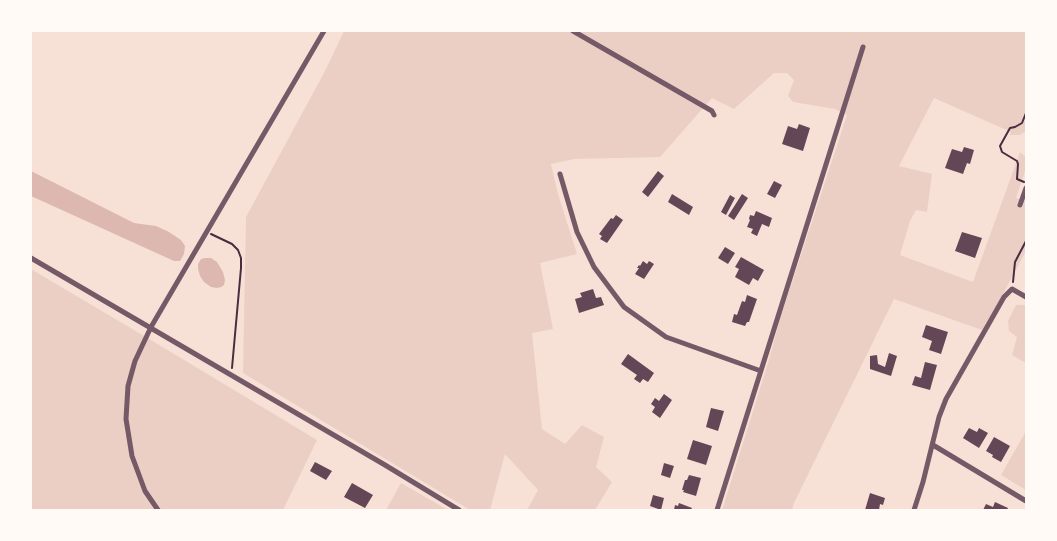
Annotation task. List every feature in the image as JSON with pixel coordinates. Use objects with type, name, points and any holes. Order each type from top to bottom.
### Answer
[{"type":"street","points":[[158,510],[145,491],[132,456],[126,419],[128,386],[135,361],[151,327],[324,31]]},
{"type":"street","points":[[573,31],[712,111],[714,115]]},
{"type":"street","points":[[717,510],[863,47]]},
{"type":"street","points":[[560,174],[577,232],[594,267],[624,306],[666,337],[761,371]]},
{"type":"street","points":[[1020,205],[1026,188]]},
{"type":"street","points":[[31,258],[460,510]]},
{"type":"street","points":[[914,510],[939,417],[946,399],[1004,297],[1012,289],[1026,298]]},
{"type":"street","points":[[933,445],[1026,501]]},
{"type":"path","points":[[1026,113],[1022,123],[1015,128],[1010,128],[1000,146],[1002,152],[1017,161],[1017,179],[1026,182]]},
{"type":"path","points":[[207,232],[232,244],[238,250],[241,258],[231,375]]},
{"type":"path","points":[[1012,289],[1015,262],[1026,241]]},
{"type":"shaded area","points":[[344,31],[1026,31],[1026,131],[1020,135],[1010,135],[1011,132],[934,98],[899,166],[932,174],[927,212],[916,210],[910,221],[900,255],[973,282],[1020,152],[1026,157],[1026,168],[1016,198],[1026,201],[1026,251],[982,330],[894,299],[792,510],[722,510],[780,319],[847,115],[835,109],[793,102],[788,96],[794,80],[787,73],[774,73],[734,109],[712,98],[660,157],[574,159],[551,164],[558,194],[577,254],[540,263],[553,329],[532,333],[542,429],[565,444],[582,425],[604,437],[596,467],[612,482],[595,510],[527,510],[538,490],[505,454],[490,510],[470,510],[243,373],[246,217],[325,71]]},
{"type":"shaded area","points":[[31,171],[134,223],[156,226],[169,232],[181,240],[185,246],[184,254],[180,261],[174,261],[31,196]]},
{"type":"shaded area","points":[[211,258],[217,262],[223,272],[225,280],[224,285],[221,287],[211,287],[200,276],[198,264],[201,259]]},
{"type":"shaded area","points":[[31,269],[317,440],[283,510],[31,510]]},
{"type":"shaded area","points":[[1016,305],[1026,305],[1026,363],[1012,355],[1017,337],[1009,331],[1008,321]]},
{"type":"shaded area","points":[[1026,431],[1026,490],[1001,475]]},
{"type":"shaded area","points":[[401,483],[448,510],[386,510]]},
{"type":"building","points":[[799,124],[810,128],[803,151],[782,144],[788,126],[797,129]]},
{"type":"building","points":[[964,147],[974,150],[970,164],[967,163],[963,174],[945,168],[952,149],[962,152]]},
{"type":"building","points":[[658,171],[664,176],[648,197],[642,192]]},
{"type":"building","points":[[774,181],[782,185],[775,198],[767,194]]},
{"type":"building","points":[[672,194],[693,207],[689,215],[668,202]]},
{"type":"building","points":[[742,194],[748,198],[734,220],[728,216]]},
{"type":"building","points":[[730,195],[735,198],[726,215],[721,212]]},
{"type":"building","points":[[756,211],[772,218],[769,227],[762,224],[757,236],[751,233],[753,229],[747,227],[750,215],[754,216]]},
{"type":"building","points":[[616,215],[623,220],[607,243],[600,239],[602,236],[599,234],[611,218],[613,219]]},
{"type":"building","points":[[962,232],[982,238],[975,258],[955,251]]},
{"type":"building","points":[[725,247],[735,253],[728,264],[718,258]]},
{"type":"building","points":[[741,257],[764,270],[758,281],[753,278],[749,285],[735,277],[739,269],[735,267]]},
{"type":"building","points":[[643,261],[647,264],[649,261],[654,264],[644,279],[635,274]]},
{"type":"building","points":[[593,289],[596,298],[601,297],[604,305],[579,313],[575,299],[582,297],[580,293]]},
{"type":"building","points":[[747,295],[757,299],[749,322],[745,326],[732,322],[734,314],[737,315],[742,301],[745,302]]},
{"type":"building","points":[[926,325],[948,332],[941,354],[929,350],[932,341],[922,337]]},
{"type":"building","points":[[889,353],[897,356],[891,376],[870,369],[870,356],[877,355],[878,364],[885,367]]},
{"type":"building","points":[[628,354],[654,373],[648,382],[643,379],[640,383],[634,379],[637,375],[621,364]]},
{"type":"building","points":[[925,362],[937,365],[930,390],[912,385],[915,376],[921,378]]},
{"type":"building","points":[[664,394],[672,400],[660,418],[652,412],[655,407],[651,404],[655,398],[659,401]]},
{"type":"building","points":[[711,408],[724,411],[718,431],[706,427]]},
{"type":"building","points":[[969,428],[977,432],[979,428],[988,433],[979,448],[963,438]]},
{"type":"building","points":[[994,437],[1010,446],[1001,462],[986,451]]},
{"type":"building","points":[[693,440],[712,446],[706,465],[687,459]]},
{"type":"building","points":[[315,462],[332,471],[326,480],[310,471]]},
{"type":"building","points":[[664,463],[674,466],[670,478],[661,475]]},
{"type":"building","points":[[689,475],[701,478],[696,496],[682,490],[685,480],[687,480]]},
{"type":"building","points":[[352,483],[373,495],[365,508],[344,497]]},
{"type":"building","points":[[870,493],[885,498],[883,505],[880,504],[879,510],[865,510]]},
{"type":"building","points":[[653,495],[664,498],[661,510],[650,506]]},
{"type":"building","points":[[995,502],[1008,508],[1007,510],[983,510],[986,504],[993,507]]},
{"type":"building","points":[[679,503],[692,508],[691,510],[674,510],[675,505],[678,506]]}]
